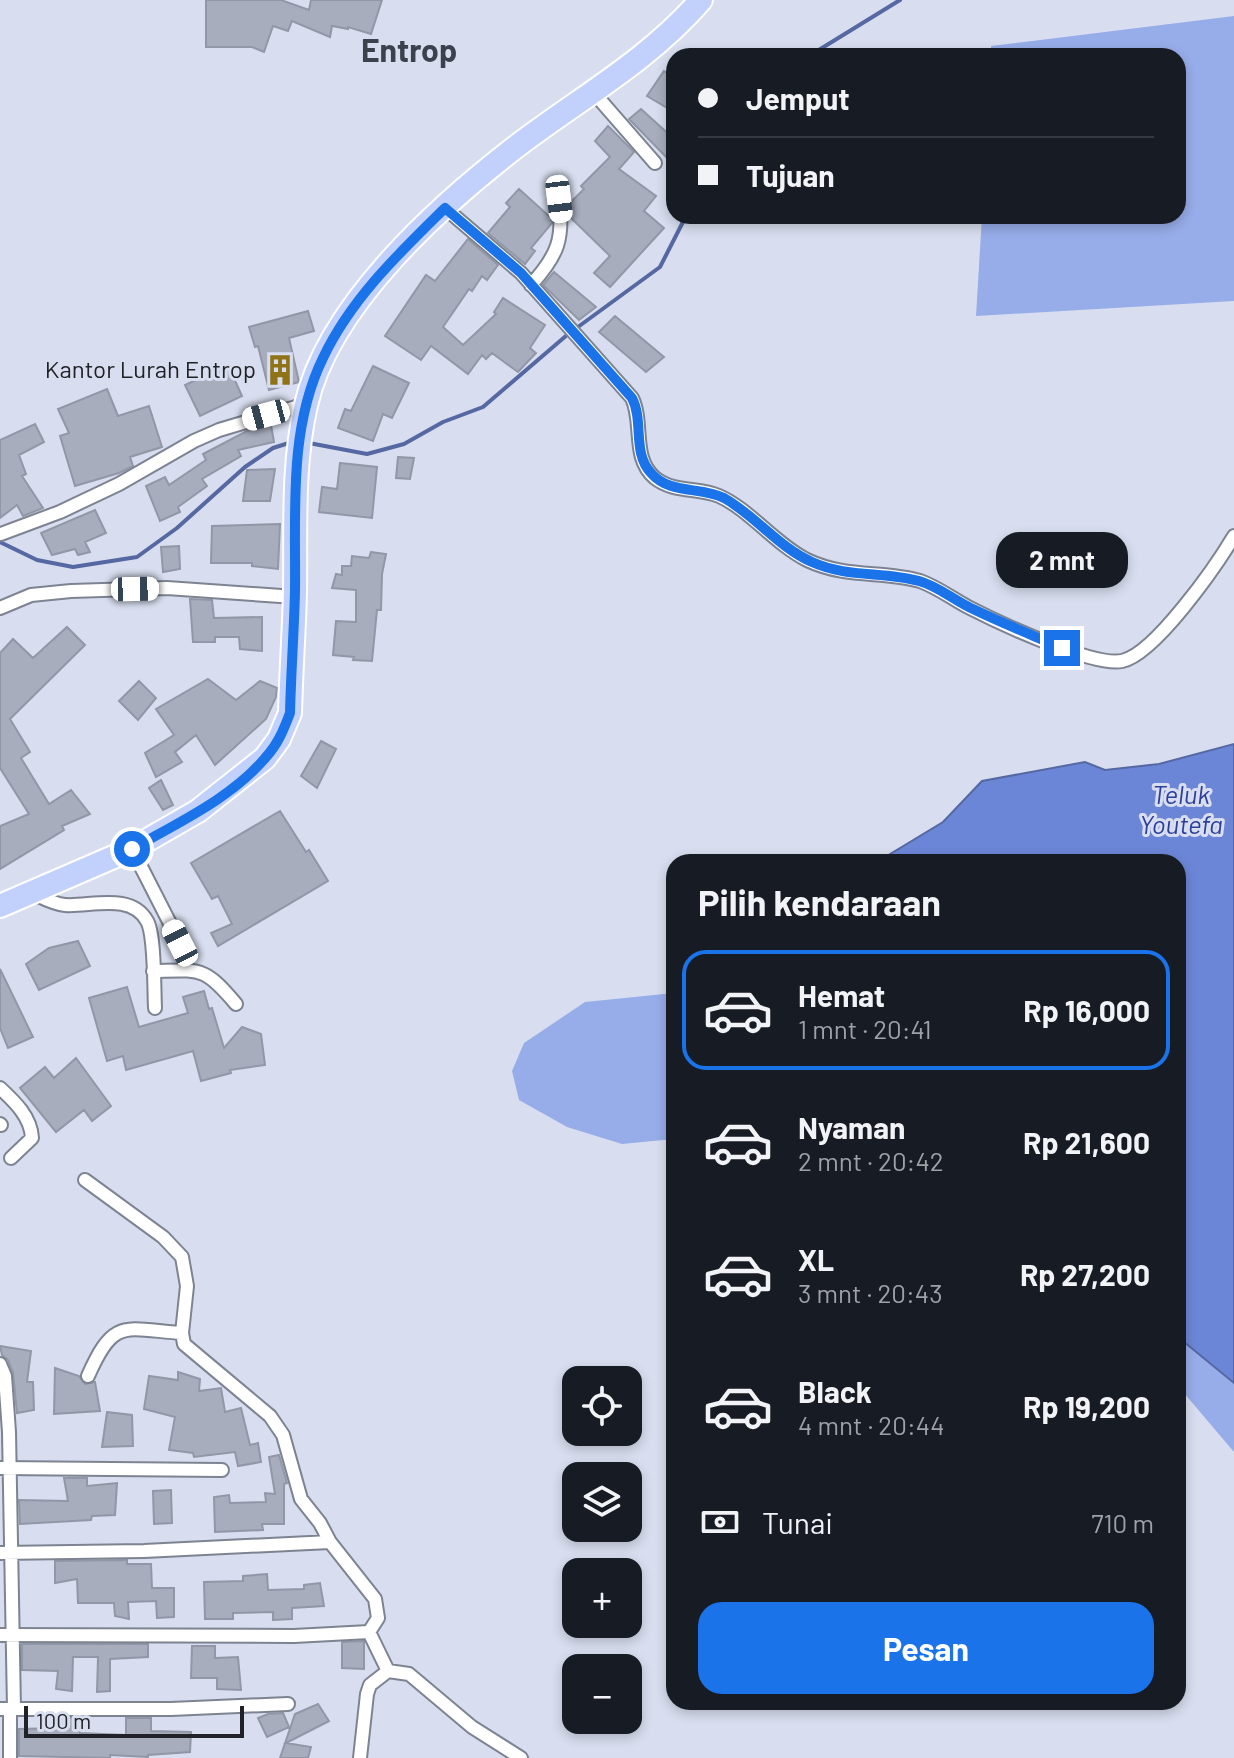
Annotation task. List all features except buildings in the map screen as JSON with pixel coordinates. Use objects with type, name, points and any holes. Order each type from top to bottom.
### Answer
[{"type":"highway","points":[[0,906],[132,849],[198,811],[240,781],[265,758],[279,739],[290,713],[296,476],[306,404],[322,359],[346,317],[391,260],[445,208],[517,147],[594,93],[675,30],[701,0]]},
{"type":"street","points":[[594,93],[655,163]]},
{"type":"street","points":[[531,285],[549,264],[561,238],[559,199]]},
{"type":"street","points":[[445,208],[503,256],[632,398],[643,461],[656,478],[670,486],[722,497],[787,548],[812,562],[852,574],[925,583],[971,609],[1090,658],[1121,662],[1136,657],[1151,645],[1234,536]]},
{"type":"street","points":[[1,534],[60,512],[119,484],[219,430],[306,404]]},
{"type":"street","points":[[0,608],[31,595],[71,591],[167,588],[295,597]]},
{"type":"street","points":[[132,849],[180,943]]},
{"type":"street","points":[[30,892],[54,903],[114,903],[139,912],[147,921],[155,1008]]},
{"type":"street","points":[[153,971],[201,972],[214,978],[236,1004]]},
{"type":"street","points":[[0,1088],[20,1109],[31,1129],[32,1138],[11,1158]]},
{"type":"street","points":[[85,1180],[163,1237],[182,1257],[187,1286],[182,1333],[184,1344],[270,1416],[283,1435],[301,1499],[375,1599],[378,1618],[369,1632]]},
{"type":"street","points":[[88,1376],[100,1348],[111,1334],[129,1329],[182,1333]]},
{"type":"street","points":[[0,1364],[5,1376],[10,1758]]},
{"type":"street","points":[[4,1468],[222,1470]]},
{"type":"street","points":[[6,1553],[144,1551],[330,1542]]},
{"type":"street","points":[[6,1635],[294,1636],[369,1632]]},
{"type":"street","points":[[369,1632],[388,1671]]},
{"type":"street","points":[[360,1758],[367,1694],[370,1685],[388,1671],[409,1674],[472,1727],[521,1758]]},
{"type":"street","points":[[8,1709],[171,1709],[288,1704]]},
{"type":"shaded area","points":[[1234,16],[1234,301],[976,316],[982,224],[1186,224],[1186,48],[991,46]]},
{"type":"shaded area","points":[[666,994],[666,1140],[622,1144],[567,1127],[519,1100],[512,1071],[524,1043],[585,1002]]},
{"type":"shaded area","points":[[1186,1344],[1234,1383],[1234,1452],[1186,1395]]},
{"type":"water","name":"Teluk Youtefa","points":[[1234,744],[1234,1383],[1186,1344],[1186,854],[890,854],[943,822],[982,781],[1085,762],[1105,770],[1159,764]]},
{"type":"waterway","points":[[822,48],[900,0]]},
{"type":"waterway","points":[[309,443],[367,454],[404,444],[443,422],[483,407],[567,335],[660,267],[682,224]]},
{"type":"waterway","points":[[0,542],[37,560],[73,567],[137,557],[177,528],[245,467],[273,448],[292,442]]},
{"type":"place","name":"Kantor Lurah Entrop","points":[[280,370]]},
{"type":"district","name":"Entrop","points":[[409,51]]},
{"type":"route","points":[[132,849],[198,811],[240,781],[265,758],[279,739],[290,713],[296,476],[306,404],[322,359],[346,317],[391,260],[445,208],[521,273],[632,398],[643,461],[656,478],[680,489],[722,497],[787,548],[812,562],[852,574],[917,580],[971,609],[1062,648]]}]
